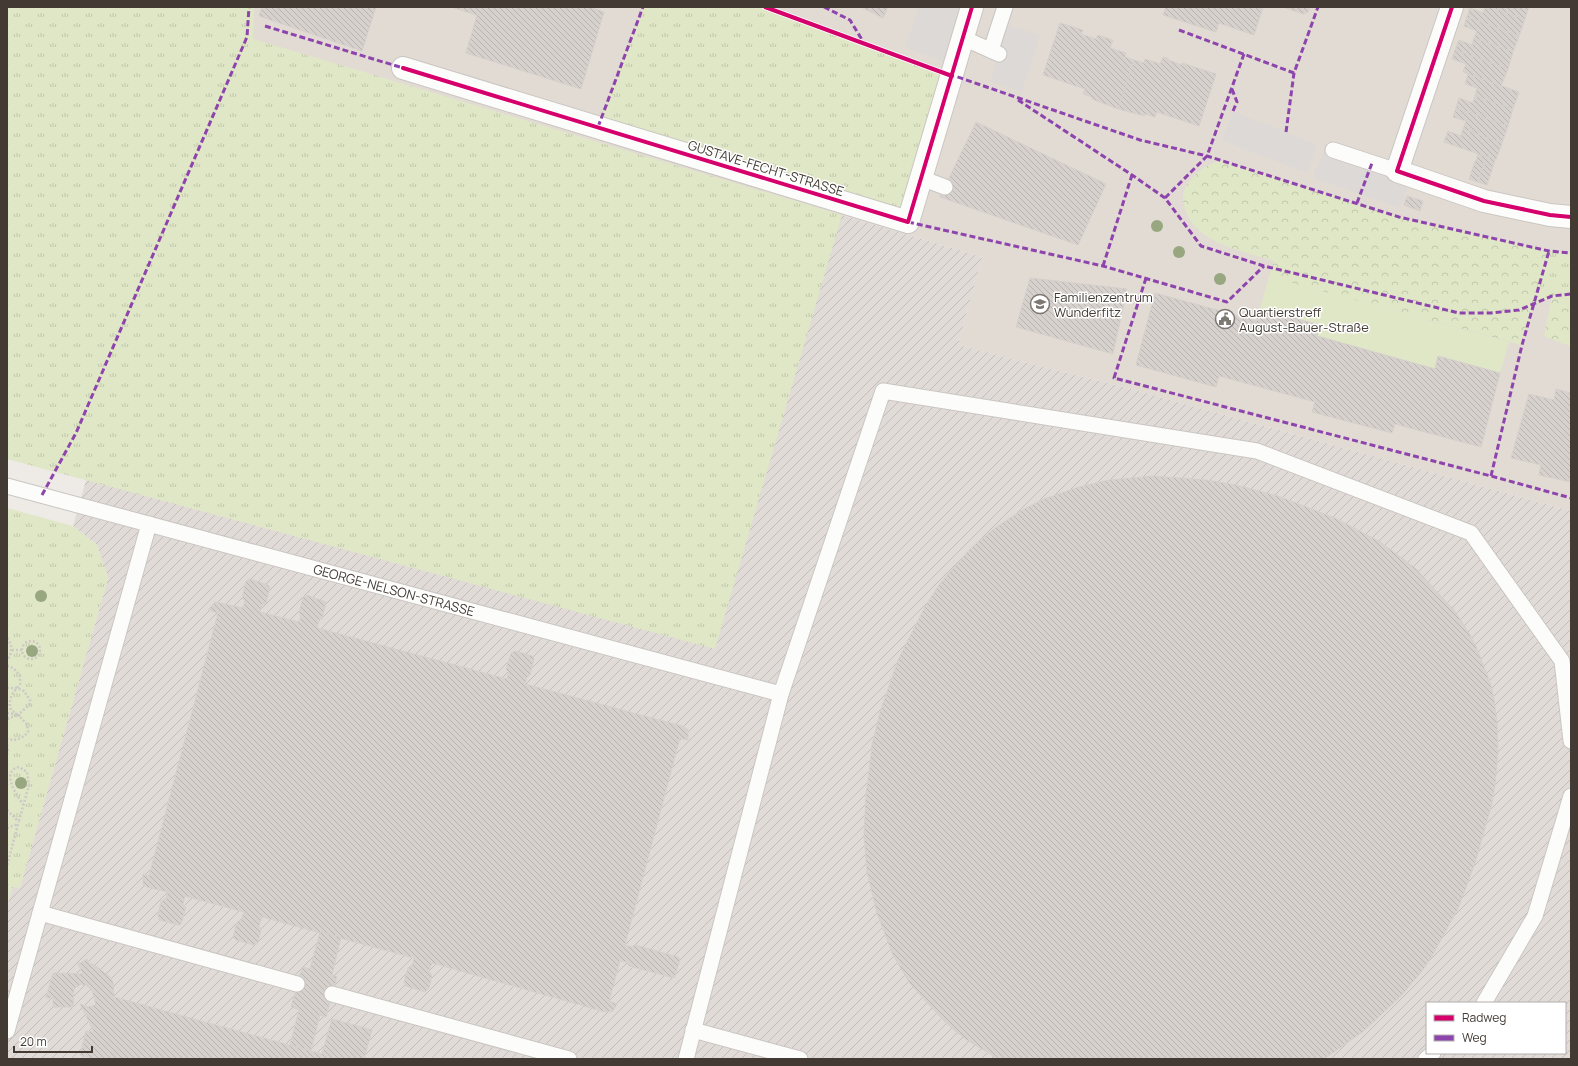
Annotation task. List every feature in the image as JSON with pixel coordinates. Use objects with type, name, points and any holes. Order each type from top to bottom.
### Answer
[{"type":"street","name":"GUSTAVE-FECHT-STRASSE","points":[[403,68],[908,222],[972,7]]},
{"type":"street","points":[[1452,7],[1397,171],[1484,201],[1571,217]]},
{"type":"lane","points":[[963,38],[995,52],[1005,7]]},
{"type":"lane","points":[[1332,150],[1397,171]]},
{"type":"lane","points":[[921,178],[945,187]]},
{"type":"lane","points":[[686,1059],[781,694],[883,391],[1257,451],[1471,533],[1562,661],[1571,741]]},
{"type":"lane","name":"GEORGE-NELSON-STRASSE","points":[[7,486],[781,694]]},
{"type":"lane","points":[[7,1031],[149,524]]},
{"type":"lane","points":[[1485,1002],[1535,916],[1571,796]]},
{"type":"lane","points":[[40,913],[297,984]]},
{"type":"lane","points":[[332,994],[569,1059]]},
{"type":"lane","points":[[694,1030],[800,1059]]},
{"type":"path","points":[[7,638],[12,650],[7,661]]},
{"type":"path","points":[[31,642],[36,644],[40,650],[36,658],[31,659],[24,655],[23,650],[24,645],[31,642]]},
{"type":"path","points":[[12,650],[23,650]]},
{"type":"path","points":[[7,666],[13,668],[20,675],[21,679],[10,701],[11,710],[18,714],[27,724],[28,732],[22,738],[12,740],[7,739]]},
{"type":"path","points":[[7,688],[17,688],[24,691],[30,700],[30,704],[18,714],[9,718],[7,721]]},
{"type":"path","points":[[7,713],[18,714]]},
{"type":"path","points":[[7,745],[7,754]]},
{"type":"path","points":[[7,866],[29,781],[27,772],[19,767],[15,768],[11,773],[11,781],[14,792],[23,804]]},
{"type":"path","points":[[7,810],[19,823]]},
{"type":"path","points":[[7,828],[19,823]]},
{"type":"shaded area","points":[[254,7],[1571,7],[1571,511],[1120,386],[958,345],[982,257],[252,39]]},
{"type":"shaded area","points":[[919,7],[968,7],[955,65],[905,48]]},
{"type":"shaded area","points":[[1008,25],[1040,35],[1022,92],[990,81]]},
{"type":"shaded area","points":[[252,39],[982,257],[958,345],[1120,386],[1571,511],[1571,1059],[7,1059],[7,907],[12,887],[20,887],[108,578],[97,545],[73,526],[136,306]]},
{"type":"shaded area","points":[[1233,111],[1317,145],[1306,173],[1222,140]]},
{"type":"shaded area","points":[[1325,148],[1412,176],[1400,208],[1313,178]]},
{"type":"green space","points":[[7,7],[254,7],[253,39],[842,215],[715,649],[7,459]]},
{"type":"green space","points":[[643,7],[765,7],[952,76],[908,222],[598,127]]},
{"type":"green space","points":[[1221,161],[1399,217],[1549,251],[1522,345],[1269,277],[1274,261],[1235,249],[1209,238],[1190,220],[1185,208],[1183,196],[1187,185],[1202,169],[1210,164]]},
{"type":"green space","points":[[1549,251],[1571,253],[1571,294],[1552,296],[1534,305]]},
{"type":"green space","points":[[1269,277],[1509,342],[1500,373],[1438,357],[1435,369],[1317,336],[1320,325],[1260,309]]},
{"type":"green space","points":[[1571,294],[1571,347],[1544,336],[1552,296]]},
{"type":"green space","points":[[7,508],[73,526],[97,545],[108,578],[20,888],[12,887],[7,907]]},
{"type":"building","points":[[262,7],[376,7],[362,51],[259,16]]},
{"type":"building","points":[[451,7],[589,7],[604,12],[581,89],[466,53],[477,15]]},
{"type":"building","points":[[861,7],[888,7],[883,18]]},
{"type":"building","points":[[1166,7],[1263,7],[1254,35],[1219,23],[1216,32],[1163,15]]},
{"type":"building","points":[[1283,7],[1309,7],[1308,12],[1303,14]]},
{"type":"building","points":[[1485,7],[1490,7],[1525,19],[1519,36],[1467,17],[1470,8],[1483,13]]},
{"type":"building","points":[[1490,7],[1529,7],[1525,19]]},
{"type":"building","points":[[1467,17],[1519,36],[1513,52],[1474,38],[1477,31],[1464,26]]},
{"type":"building","points":[[1060,23],[1083,30],[1081,34],[1096,39],[1098,35],[1113,40],[1110,48],[1126,53],[1125,57],[1134,60],[1118,109],[1083,94],[1085,89],[1043,75]]},
{"type":"building","points":[[1474,38],[1513,52],[1508,69],[1455,50],[1459,40],[1472,45]]},
{"type":"building","points":[[1455,50],[1508,69],[1501,86],[1463,72],[1466,64],[1452,59]]},
{"type":"building","points":[[1163,57],[1182,65],[1182,63],[1216,74],[1199,126],[1157,112],[1155,117],[1118,109],[1134,60],[1144,63],[1145,59],[1160,64]]},
{"type":"building","points":[[1468,74],[1519,92],[1513,109],[1475,96],[1477,88],[1465,84]]},
{"type":"building","points":[[1475,96],[1513,109],[1508,126],[1456,108],[1459,98],[1473,103]]},
{"type":"building","points":[[1456,108],[1508,126],[1502,143],[1463,129],[1466,121],[1453,117]]},
{"type":"building","points":[[976,122],[1106,184],[1078,245],[940,197]]},
{"type":"building","points":[[1463,129],[1502,143],[1496,160],[1444,142],[1448,131],[1461,136]]},
{"type":"building","points":[[1478,154],[1495,159],[1493,167],[1476,161]]},
{"type":"building","points":[[1475,161],[1484,164],[1478,182],[1469,179]]},
{"type":"building","points":[[1484,164],[1493,167],[1487,185],[1478,182]]},
{"type":"building","points":[[1407,196],[1423,201],[1420,211],[1404,205]]},
{"type":"building","points":[[1030,278],[1127,289],[1113,354],[1016,327]]},
{"type":"building","points":[[1155,293],[1257,321],[1260,309],[1320,325],[1317,336],[1435,369],[1438,356],[1500,373],[1481,447],[1395,424],[1392,433],[1312,412],[1315,402],[1219,376],[1216,387],[1136,365]]},
{"type":"building","points":[[1556,389],[1571,393],[1571,482],[1539,475],[1541,465],[1511,458],[1529,394],[1554,400]]},
{"type":"building","points":[[1153,476],[1206,480],[1236,485],[1278,496],[1335,518],[1380,542],[1414,567],[1454,610],[1477,649],[1491,685],[1497,722],[1498,754],[1495,786],[1491,807],[1476,860],[1458,909],[1423,970],[1401,996],[1364,1031],[1324,1059],[999,1059],[955,1031],[942,1019],[909,982],[893,955],[877,913],[867,872],[864,835],[866,795],[872,745],[880,712],[898,660],[926,605],[941,582],[972,547],[995,528],[1019,512],[1041,500],[1079,487],[1109,480]]},
{"type":"building","points":[[250,579],[268,585],[270,588],[266,603],[262,605],[260,612],[299,622],[301,616],[299,613],[303,597],[306,595],[326,602],[322,619],[319,620],[317,628],[507,679],[509,672],[506,669],[511,653],[515,651],[532,656],[534,659],[530,675],[527,677],[525,684],[682,726],[688,730],[688,740],[680,738],[625,945],[631,947],[635,945],[678,957],[680,959],[674,978],[629,966],[627,962],[620,961],[609,1001],[617,1004],[613,1011],[605,1012],[432,963],[429,971],[432,976],[429,988],[425,992],[406,986],[404,982],[408,968],[412,965],[414,958],[262,917],[259,926],[261,929],[258,943],[254,945],[236,940],[233,937],[237,922],[241,920],[244,912],[185,896],[183,904],[186,907],[181,924],[179,925],[159,920],[158,916],[161,901],[166,899],[168,892],[147,887],[143,884],[143,874],[149,876],[218,613],[208,610],[215,602],[243,608],[245,601],[242,598],[246,581]]},
{"type":"building","points":[[320,932],[341,937],[332,975],[337,977],[326,1017],[320,1015],[311,1051],[290,1045],[299,1010],[291,1007],[302,967],[310,969]]},
{"type":"building","points":[[87,959],[90,964],[93,964],[110,977],[113,982],[114,997],[322,1054],[332,1019],[372,1030],[364,1059],[94,1059],[80,1055],[86,1031],[94,1032],[80,1004],[88,1007],[96,1005],[92,990],[81,984],[74,989],[73,1007],[53,1007],[53,998],[46,998],[53,973],[83,974],[78,964]]},
{"type":"marked path","points":[[42,495],[76,433],[247,37],[249,7]]},
{"type":"marked path","points":[[598,127],[643,7]]},
{"type":"marked path","points":[[824,7],[850,20],[864,43]]},
{"type":"marked path","points":[[1286,132],[1294,73],[1318,7]]},
{"type":"marked path","points":[[265,26],[403,68]]},
{"type":"marked path","points":[[1179,30],[1294,73]]},
{"type":"marked path","points":[[1165,198],[1207,156],[1244,54]]},
{"type":"marked path","points":[[949,74],[1140,140],[1207,156],[1399,217],[1549,251],[1571,253]]},
{"type":"marked path","points":[[1232,89],[1237,102],[1233,111]]},
{"type":"marked path","points":[[1018,100],[1165,198],[1201,246],[1264,266],[1459,313],[1491,313],[1519,310],[1552,296],[1571,294]]},
{"type":"marked path","points":[[1357,203],[1372,163]]},
{"type":"marked path","points":[[1103,266],[1132,175]]},
{"type":"marked path","points":[[908,222],[1103,266],[1227,302],[1264,266]]},
{"type":"marked path","points":[[1491,476],[1522,345],[1549,251]]},
{"type":"marked path","points":[[1146,278],[1114,378],[1571,498]]},
{"type":"cycle path","points":[[765,7],[952,76]]},
{"type":"cycle path","points":[[403,68],[908,222],[972,7]]},
{"type":"cycle path","points":[[1452,7],[1397,171],[1484,201],[1550,215],[1571,217]]},
{"type":"place","name":"Familienzentrum Wunderfitz","points":[[1040,304]]},
{"type":"place","name":"Quartierstreff August-Bauer-Straße","points":[[1225,319]]}]
